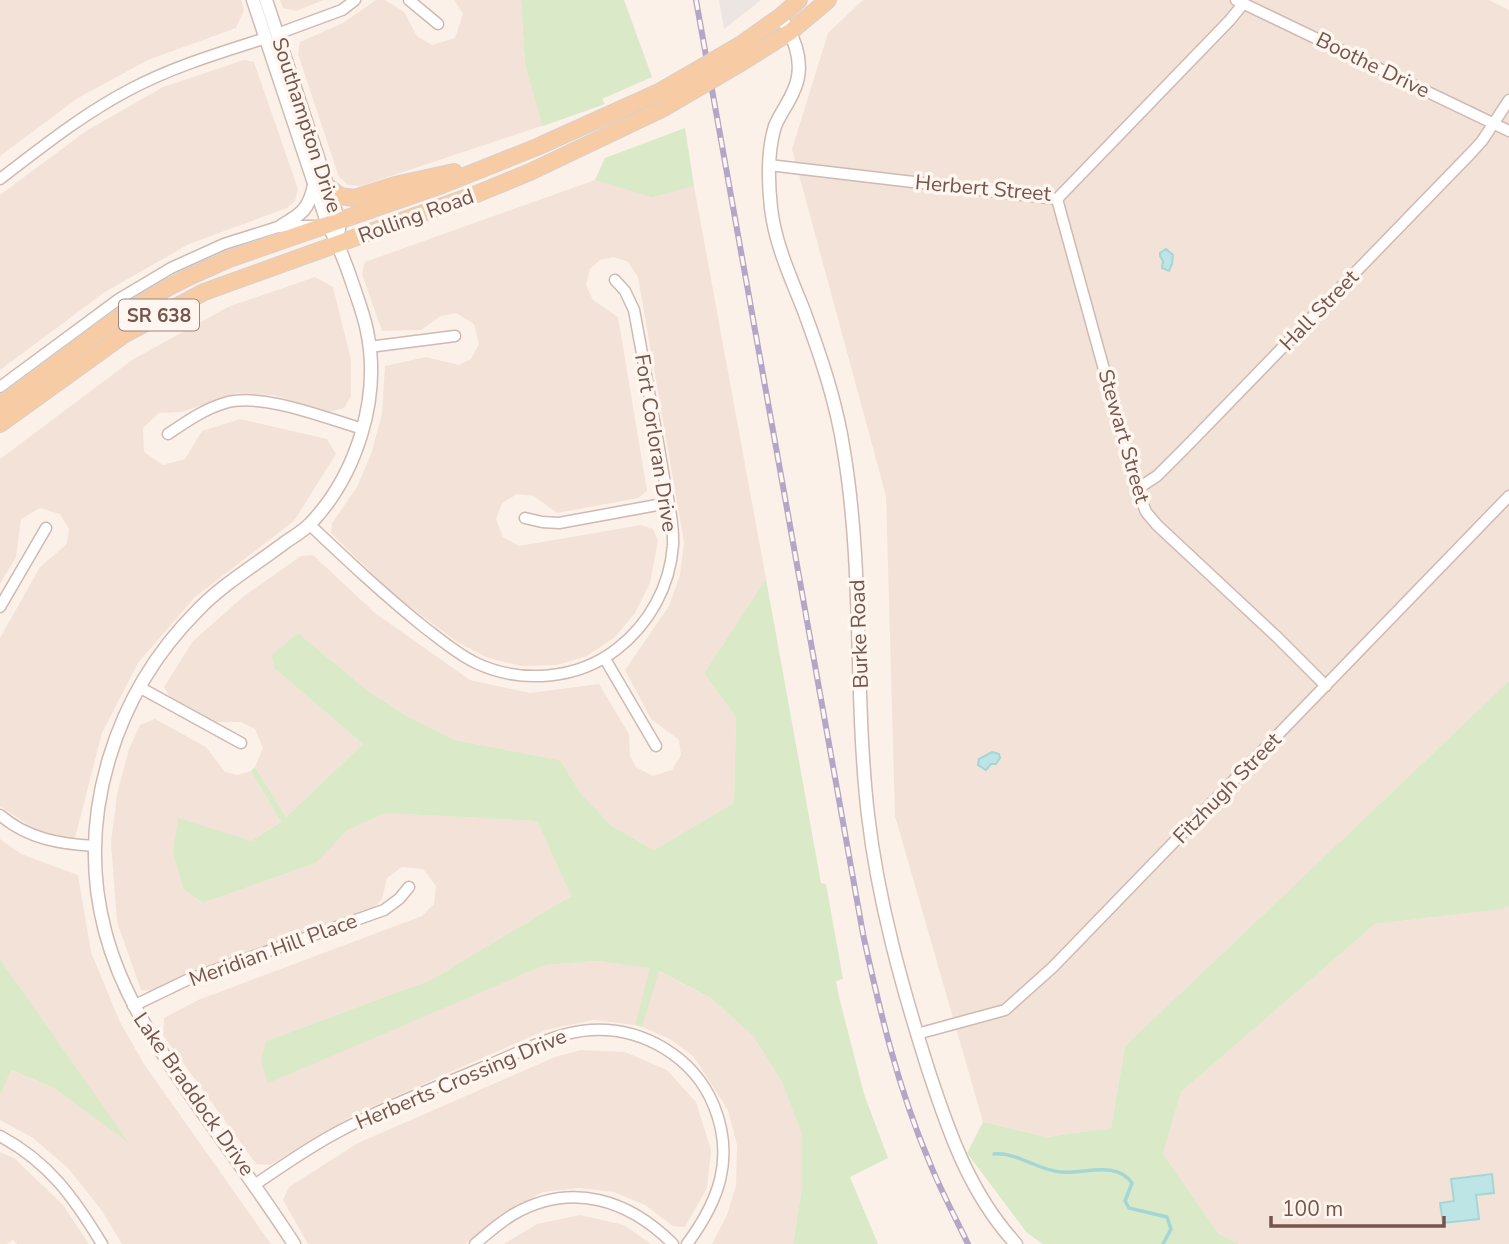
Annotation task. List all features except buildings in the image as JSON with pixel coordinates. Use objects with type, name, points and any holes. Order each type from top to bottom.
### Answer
[{"type":"main road","name":"Rolling Road","points":[[0,424],[104,348],[172,307],[229,281],[442,207],[530,172],[663,109],[742,53],[799,0]]},
{"type":"main road","name":"Rolling Road","points":[[0,405],[118,318],[167,288],[229,259],[442,185],[504,160],[659,92],[717,60],[742,53],[790,33],[828,0]]},
{"type":"main road","points":[[321,185],[340,196],[354,198],[504,160]]},
{"type":"street","name":"Southampton Drive","points":[[253,0],[272,36]]},
{"type":"street","name":"Southampton Drive","points":[[266,0],[272,36],[339,244]]},
{"type":"street","points":[[0,179],[62,132],[128,90],[176,68],[342,10],[355,0]]},
{"type":"street","points":[[409,0],[438,24]]},
{"type":"street","name":"Boothe Drive","points":[[1239,2],[1509,131]]},
{"type":"street","name":"Herbert Street","points":[[769,165],[1057,199],[1220,30],[1239,2]]},
{"type":"street","name":"Burke Road","points":[[781,16],[797,53],[799,75],[794,92],[775,127],[769,165],[770,201],[775,232],[825,370],[844,450],[857,578],[861,719],[868,816],[888,926],[917,1034],[947,1125],[963,1164],[986,1206],[1016,1244]]},
{"type":"street","name":"Hall Street","points":[[1137,489],[1157,476],[1187,446],[1472,152],[1509,100]]},
{"type":"street","points":[[281,226],[305,210],[321,185]]},
{"type":"street","name":"Stewart Street","points":[[1057,199],[1137,489],[1146,512],[1326,686]]},
{"type":"street","name":"Rolling Road","points":[[0,387],[119,299],[196,255],[281,226],[333,223]]},
{"type":"street","name":"Lake Braddock Drive","points":[[295,1244],[256,1184],[158,1048],[132,1006],[105,932],[99,905],[95,846],[101,790],[108,760],[139,687],[164,648],[201,606],[230,581],[310,525],[343,477],[363,429],[371,380],[369,347],[362,313],[339,244]]},
{"type":"street","name":"Fort Corloran Drive","points":[[310,525],[390,600],[452,649],[477,663],[506,673],[541,676],[575,670],[605,659],[641,626],[653,610],[670,568],[673,546],[634,310],[625,291],[615,280]]},
{"type":"street","points":[[369,347],[455,335]]},
{"type":"street","points":[[168,434],[212,407],[247,400],[269,402],[363,429]]},
{"type":"street","name":"Fitzhugh Street","points":[[917,1034],[1010,1007],[1053,967],[1509,496]]},
{"type":"street","points":[[526,518],[542,523],[559,523],[668,503]]},
{"type":"street","points":[[0,607],[46,528]]},
{"type":"street","points":[[605,659],[656,746]]},
{"type":"street","points":[[139,687],[240,743]]},
{"type":"street","points":[[0,815],[17,828],[46,840],[95,846]]},
{"type":"street","name":"Meridian Hill Place","points":[[132,1006],[187,980],[384,910],[400,899],[409,887]]},
{"type":"street","name":"Herberts Crossing Drive","points":[[256,1184],[333,1134],[417,1095],[562,1035],[590,1030],[619,1031],[654,1042],[682,1061],[705,1088],[719,1120],[723,1155],[719,1187],[707,1216],[687,1244]]},
{"type":"street","points":[[0,1136],[28,1153],[61,1183],[74,1198],[102,1244]]},
{"type":"street","points":[[475,1244],[516,1213],[537,1203],[567,1198],[602,1200],[620,1206],[647,1221],[673,1244]]},
{"type":"shaded area","points":[[0,0],[241,0],[244,10],[236,28],[148,60],[78,98],[0,156]]},
{"type":"shaded area","points":[[280,0],[324,0],[296,11],[283,8]]},
{"type":"shaded area","points":[[376,0],[385,0],[404,12],[417,36],[432,45],[455,38],[463,14],[454,0],[521,0],[525,65],[545,125],[361,186],[348,185],[339,177],[298,54],[300,42],[343,23]]},
{"type":"shaded area","points":[[719,0],[761,0],[724,29]]},
{"type":"shaded area","points":[[863,0],[1489,0],[1509,10],[1509,681],[1125,1046],[1111,1128],[1047,1137],[983,1122],[895,816],[886,496],[792,149],[828,33]]},
{"type":"shaded area","points":[[244,60],[254,62],[298,189],[295,201],[287,208],[189,244],[105,292],[0,370],[0,195],[86,131],[163,87]]},
{"type":"shaded area","points":[[595,180],[652,196],[694,186],[766,579],[704,673],[736,718],[734,803],[654,850],[612,826],[581,794],[560,760],[454,740],[405,715],[368,691],[298,633],[274,668],[363,744],[286,817],[255,767],[263,748],[255,729],[241,722],[216,722],[170,697],[164,687],[193,641],[244,596],[301,556],[313,555],[375,613],[470,680],[530,693],[599,684],[629,734],[630,756],[636,767],[653,776],[672,770],[681,755],[679,740],[651,719],[625,670],[669,606],[680,575],[684,542],[638,277],[628,262],[614,257],[600,260],[590,269],[586,285],[593,300],[618,317],[647,491],[638,498],[557,513],[534,496],[517,494],[502,503],[496,519],[503,537],[519,546],[641,525],[653,529],[658,541],[650,583],[635,613],[615,637],[587,656],[557,665],[521,666],[488,658],[457,642],[392,593],[331,533],[332,523],[357,487],[371,454],[382,414],[385,366],[426,357],[459,365],[471,359],[479,344],[474,324],[456,313],[441,316],[421,330],[382,331],[362,274],[365,262]]},
{"type":"shaded area","points":[[315,277],[333,287],[351,359],[351,396],[344,408],[329,412],[273,395],[237,393],[182,412],[159,413],[143,428],[144,452],[163,465],[185,459],[202,431],[240,419],[327,439],[336,454],[294,521],[195,597],[138,663],[102,733],[75,838],[66,841],[42,834],[0,806],[0,638],[40,567],[67,544],[69,529],[60,514],[40,508],[21,519],[16,557],[0,584],[0,459],[132,360],[228,307]]},
{"type":"shaded area","points":[[155,719],[206,747],[225,772],[238,775],[251,771],[281,822],[251,841],[173,853],[183,889],[203,903],[316,863],[348,830],[385,813],[537,821],[571,896],[431,980],[266,1041],[268,1082],[545,965],[597,961],[651,968],[635,1025],[593,1020],[546,1030],[355,1114],[270,1165],[256,1164],[163,1035],[164,1018],[198,1000],[422,916],[434,904],[436,886],[423,869],[402,867],[387,878],[382,899],[375,907],[152,991],[141,990],[117,922],[111,843],[117,794],[129,749],[140,725]]},
{"type":"shaded area","points":[[0,839],[21,854],[78,875],[91,952],[120,1022],[144,1064],[271,1244],[122,1244],[102,1211],[68,1168],[33,1138],[0,1120],[0,1095],[10,1070],[54,1088],[126,1140],[0,959]]},
{"type":"shaded area","points":[[1509,906],[1509,1244],[1240,1244],[1219,1234],[1163,1154],[1181,1092],[1375,924]]},
{"type":"shaded area","points":[[658,971],[711,998],[753,1036],[782,1082],[802,1133],[802,1188],[793,1244],[712,1244],[727,1215],[736,1185],[737,1145],[728,1110],[694,1057],[670,1039],[642,1027]]},
{"type":"shaded area","points":[[581,1050],[625,1052],[667,1070],[696,1102],[711,1150],[707,1188],[685,1227],[673,1226],[645,1205],[614,1192],[579,1188],[543,1192],[502,1213],[465,1244],[308,1244],[283,1200],[289,1187],[358,1143],[555,1057]]},
{"type":"shaded area","points":[[0,1152],[14,1158],[63,1205],[89,1244],[17,1244],[13,1240],[0,1244]]},
{"type":"shaded area","points":[[580,1215],[624,1225],[651,1244],[504,1244],[537,1224]]},
{"type":"green space","points":[[521,0],[624,0],[652,77],[602,99],[605,104],[543,126],[525,65]]},
{"type":"green space","points":[[685,128],[694,186],[652,197],[595,180],[605,158]]},
{"type":"green space","points":[[766,579],[821,883],[826,884],[843,979],[836,981],[839,997],[864,1094],[888,1158],[850,1177],[878,1244],[793,1244],[802,1188],[802,1134],[782,1082],[753,1036],[711,998],[659,971],[642,1027],[635,1025],[650,968],[597,961],[545,965],[268,1083],[261,1061],[266,1041],[431,980],[571,896],[537,821],[385,813],[348,830],[316,863],[203,903],[183,889],[173,853],[178,818],[251,841],[281,822],[251,771],[255,767],[286,817],[363,744],[274,668],[272,655],[298,633],[368,691],[405,715],[454,740],[560,760],[581,794],[612,826],[654,850],[734,803],[736,718],[704,673]]},
{"type":"green space","points":[[1509,681],[1509,906],[1375,924],[1181,1092],[1163,1154],[1219,1234],[1240,1244],[1043,1244],[1027,1233],[967,1153],[983,1122],[1047,1137],[1111,1128],[1125,1046]]},
{"type":"green space","points":[[0,959],[128,1142],[54,1088],[11,1070],[0,1095]]},
{"type":"water","points":[[1166,249],[1173,255],[1169,271],[1162,268],[1163,261],[1160,256]]},
{"type":"water","points":[[992,752],[999,754],[1000,758],[996,764],[991,764],[986,770],[978,765],[979,759]]},
{"type":"water","points":[[1492,1174],[1494,1193],[1476,1195],[1479,1219],[1443,1223],[1440,1203],[1454,1201],[1451,1179]]},
{"type":"waterway","points":[[994,1154],[1011,1156],[1052,1171],[1118,1172],[1132,1183],[1125,1201],[1129,1208],[1167,1217],[1171,1229],[1163,1244]]},
{"type":"railway","points":[[696,0],[863,934],[883,1021],[908,1106],[933,1171],[968,1244]]}]
